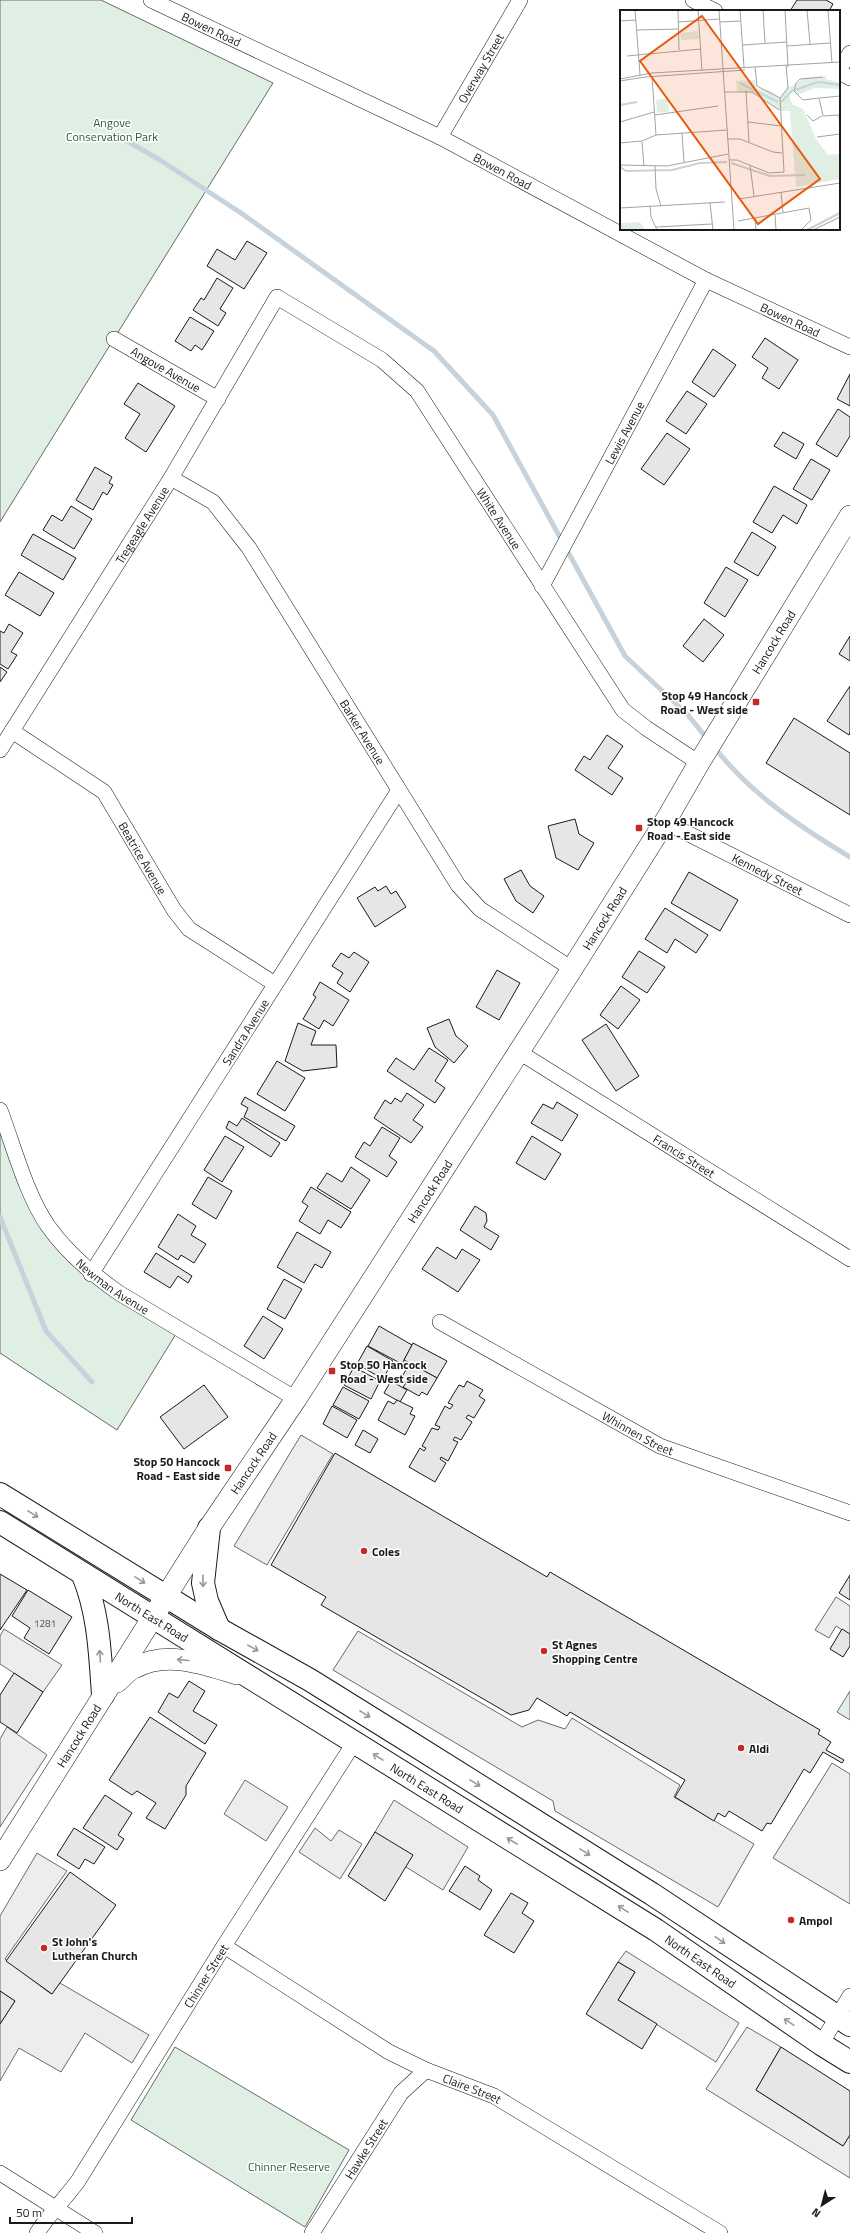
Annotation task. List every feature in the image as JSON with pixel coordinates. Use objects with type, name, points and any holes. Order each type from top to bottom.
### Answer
[{"type":"main road","name":"Hancock Road","points":[[0,1860],[209,1528],[296,1400],[665,822],[702,758],[850,516]]},
{"type":"main road","points":[[0,1494],[219,1629],[316,1684],[520,1810],[652,1894],[844,2021]]},
{"type":"main road","name":"North East Road","points":[[0,1522],[152,1618],[656,1930],[821,2044],[850,2062]]},
{"type":"main road","points":[[209,1528],[203,1583],[207,1601],[219,1629]]},
{"type":"main road","points":[[83,1575],[94,1604],[98,1622],[104,1695]]},
{"type":"main road","points":[[104,1695],[132,1668],[158,1660],[194,1661],[248,1677]]},
{"type":"main road","points":[[520,1810],[520,1825],[570,1877]]},
{"type":"street","name":"Bowen Road","points":[[151,0],[440,137],[706,280],[850,347]]},
{"type":"street","name":"Overway Street","points":[[440,137],[520,0]]},
{"type":"street","points":[[693,0],[713,10]]},
{"type":"street","points":[[840,69],[850,53]]},
{"type":"street","points":[[840,72],[850,78]]},
{"type":"street","name":"Lewis Avenue","points":[[542,586],[706,280]]},
{"type":"street","name":"Tregeagle Avenue","points":[[0,750],[171,478],[277,297]]},
{"type":"street","name":"White Avenue","points":[[277,297],[382,360],[416,391],[622,710],[646,728],[702,758]]},
{"type":"street","name":"Angove Avenue","points":[[114,339],[218,399]]},
{"type":"street","name":"Barker Avenue","points":[[171,478],[213,502],[249,548],[458,885],[480,910],[572,969]]},
{"type":"street","name":"Beatrice Avenue","points":[[12,731],[104,792],[174,910],[189,929],[275,984]]},
{"type":"street","name":"Sandra Avenue","points":[[91,1274],[399,790]]},
{"type":"street","name":"Kennedy Street","points":[[665,822],[850,915]]},
{"type":"street","name":"Francis Street","points":[[519,1052],[850,1259]]},
{"type":"street","name":"Newman Avenue","points":[[0,1110],[31,1193],[48,1225],[91,1274],[119,1293],[296,1400]]},
{"type":"street","name":"Whinnen Street","points":[[440,1322],[660,1446],[850,1514]]},
{"type":"street","name":"Chinner Street","points":[[37,2233],[46,2219],[57,2209],[78,2181],[224,1946],[354,1743]]},
{"type":"street","name":"Claire Street","points":[[224,1946],[389,2052],[426,2070],[494,2096],[720,2233]]},
{"type":"street","points":[[821,2044],[844,2021],[850,1996]]},
{"type":"street","name":"Hawke Street","points":[[312,2233],[401,2093],[426,2070]]},
{"type":"street","points":[[0,2172],[95,2233]]},
{"type":"green space","name":"Angove Conservation Park","points":[[0,0],[101,0],[273,83],[0,522]]},
{"type":"green space","points":[[0,1110],[31,1193],[76,1259],[179,1329],[117,1430],[0,1353]]},
{"type":"green space","points":[[850,1691],[850,1720],[837,1712]]},
{"type":"green space","name":"Chinner Reserve","points":[[175,2047],[349,2150],[305,2227],[131,2120]]},
{"type":"shaded area","points":[[301,1435],[333,1454],[267,1565],[234,1546]]},
{"type":"shaded area","points":[[836,1597],[850,1606],[850,1635],[836,1626],[829,1638],[815,1630]]},
{"type":"shaded area","points":[[4,1629],[62,1665],[43,1692],[0,1664],[0,1636]]},
{"type":"shaded area","points":[[358,1631],[522,1727],[538,1720],[565,1729],[572,1718],[680,1785],[674,1797],[754,1844],[718,1907],[555,1811],[553,1801],[333,1670]]},
{"type":"shaded area","points":[[7,1727],[47,1755],[0,1827],[0,1739]]},
{"type":"shaded area","points":[[832,1763],[850,1774],[850,1904],[773,1858]]},
{"type":"shaded area","points":[[245,1780],[288,1807],[266,1841],[224,1814]]},
{"type":"shaded area","points":[[394,1800],[468,1847],[443,1890],[406,1867],[375,1832]]},
{"type":"shaded area","points":[[315,1828],[331,1841],[339,1830],[362,1844],[340,1879],[299,1852]]},
{"type":"shaded area","points":[[37,1853],[67,1871],[5,1959],[51,1994],[60,1983],[149,2035],[132,2063],[85,2033],[61,2072],[19,2048],[0,2081],[0,2024],[15,2001],[0,1991],[0,1916]]},
{"type":"shaded area","points":[[626,1951],[739,2023],[716,2062],[618,2000],[635,1972],[618,1962]]},
{"type":"shaded area","points":[[747,2027],[781,2047],[756,2090],[843,2146],[850,2135],[850,2178],[706,2089]]},
{"type":"building","points":[[797,0],[826,0],[833,4],[830,10],[791,10]]},
{"type":"building","points":[[247,241],[267,253],[244,289],[207,266],[217,249],[235,260]]},
{"type":"building","points":[[217,278],[233,288],[220,309],[226,313],[218,326],[193,310],[201,298],[204,300]]},
{"type":"building","points":[[190,317],[214,331],[202,350],[195,345],[191,351],[175,341]]},
{"type":"building","points":[[765,338],[798,360],[779,389],[762,378],[768,368],[752,357]]},
{"type":"building","points":[[713,349],[736,365],[714,397],[692,382]]},
{"type":"building","points":[[850,374],[850,406],[837,399]]},
{"type":"building","points":[[138,383],[175,406],[146,452],[125,438],[140,414],[124,404]]},
{"type":"building","points":[[687,391],[707,404],[686,434],[666,421]]},
{"type":"building","points":[[838,409],[850,417],[850,436],[837,457],[816,444]]},
{"type":"building","points":[[783,432],[804,444],[796,459],[774,446]]},
{"type":"building","points":[[667,433],[690,449],[664,485],[641,469]]},
{"type":"building","points":[[811,459],[830,470],[812,500],[793,489]]},
{"type":"building","points":[[95,467],[112,477],[109,483],[113,485],[107,495],[103,492],[93,510],[76,500]]},
{"type":"building","points":[[774,486],[807,505],[797,524],[783,515],[772,533],[753,522]]},
{"type":"building","points":[[71,506],[92,519],[74,549],[43,530],[52,515],[62,521]]},
{"type":"building","points":[[752,532],[776,547],[758,576],[734,562]]},
{"type":"building","points":[[33,534],[76,558],[63,580],[21,555]]},
{"type":"building","points":[[726,567],[748,580],[725,617],[704,603]]},
{"type":"building","points":[[19,572],[54,593],[40,616],[5,595]]},
{"type":"building","points":[[704,619],[724,635],[703,662],[683,646]]},
{"type":"building","points":[[9,624],[23,633],[11,652],[17,655],[8,669],[0,664],[0,631],[4,633]]},
{"type":"building","points":[[850,636],[850,661],[839,654]]},
{"type":"building","points":[[0,667],[7,672],[0,682]]},
{"type":"building","points":[[850,686],[850,732],[849,735],[827,721]]},
{"type":"building","points":[[794,718],[850,753],[850,815],[766,763]]},
{"type":"building","points":[[607,735],[623,746],[608,768],[623,778],[612,795],[575,770],[584,756],[590,760]]},
{"type":"building","points":[[575,819],[579,834],[594,843],[578,870],[556,858],[548,826]]},
{"type":"building","points":[[521,870],[530,886],[544,896],[533,913],[516,901],[504,879]]},
{"type":"building","points":[[689,872],[738,900],[720,931],[671,903]]},
{"type":"building","points":[[386,886],[391,894],[396,891],[406,907],[375,927],[357,898],[375,887],[378,891]]},
{"type":"building","points":[[665,908],[708,935],[696,953],[675,939],[667,953],[645,939]]},
{"type":"building","points":[[639,951],[665,967],[647,993],[622,977]]},
{"type":"building","points":[[354,952],[369,962],[350,992],[337,983],[343,973],[332,966],[341,953],[349,958]]},
{"type":"building","points":[[497,970],[520,983],[499,1020],[476,1007]]},
{"type":"building","points":[[320,982],[349,1000],[333,1026],[324,1020],[319,1029],[303,1019],[316,997],[313,995]]},
{"type":"building","points":[[621,986],[640,1000],[618,1029],[600,1015]]},
{"type":"building","points":[[449,1019],[456,1036],[468,1046],[454,1063],[435,1047],[427,1028]]},
{"type":"building","points":[[298,1023],[316,1031],[311,1045],[336,1045],[337,1067],[303,1071],[285,1061]]},
{"type":"building","points":[[606,1024],[639,1076],[616,1091],[582,1040]]},
{"type":"building","points":[[429,1048],[448,1060],[435,1081],[445,1088],[435,1103],[387,1071],[396,1058],[414,1070]]},
{"type":"building","points":[[277,1061],[305,1078],[285,1111],[257,1094]]},
{"type":"building","points":[[407,1093],[424,1105],[413,1120],[423,1127],[411,1143],[374,1118],[385,1100],[391,1104],[395,1098],[401,1102]]},
{"type":"building","points":[[245,1097],[295,1126],[286,1141],[244,1117],[248,1108],[241,1104]]},
{"type":"building","points":[[557,1102],[578,1115],[562,1141],[531,1123],[543,1104],[553,1109]]},
{"type":"building","points":[[242,1118],[280,1143],[271,1157],[226,1128],[229,1121],[237,1126]]},
{"type":"building","points":[[382,1127],[400,1138],[389,1156],[397,1162],[387,1177],[355,1157],[364,1142],[370,1146]]},
{"type":"building","points":[[225,1136],[244,1147],[222,1182],[204,1170]]},
{"type":"building","points":[[532,1136],[561,1154],[545,1180],[516,1163]]},
{"type":"building","points":[[351,1167],[370,1180],[351,1209],[317,1188],[327,1173],[342,1182]]},
{"type":"building","points":[[208,1177],[232,1191],[216,1219],[192,1204]]},
{"type":"building","points":[[311,1187],[351,1212],[341,1228],[328,1220],[320,1234],[299,1221],[308,1206],[302,1202]]},
{"type":"building","points":[[475,1206],[486,1213],[487,1221],[484,1227],[499,1236],[491,1250],[460,1230]]},
{"type":"building","points":[[178,1214],[196,1226],[191,1235],[206,1244],[194,1263],[181,1255],[178,1260],[158,1247]]},
{"type":"building","points":[[297,1232],[331,1252],[322,1268],[315,1264],[304,1283],[277,1267]]},
{"type":"building","points":[[437,1247],[456,1259],[462,1249],[480,1260],[458,1292],[422,1269]]},
{"type":"building","points":[[156,1253],[192,1276],[188,1283],[178,1276],[170,1288],[144,1272]]},
{"type":"building","points":[[284,1279],[302,1289],[285,1319],[267,1309]]},
{"type":"building","points":[[263,1316],[283,1329],[264,1359],[244,1346]]},
{"type":"building","points":[[379,1326],[412,1345],[402,1364],[368,1346]]},
{"type":"building","points":[[413,1343],[447,1361],[437,1378],[404,1360]]},
{"type":"building","points":[[367,1346],[393,1361],[383,1379],[357,1364]]},
{"type":"building","points":[[410,1363],[437,1378],[427,1395],[422,1392],[419,1396],[403,1387],[406,1383],[400,1380]]},
{"type":"building","points":[[354,1367],[380,1381],[371,1399],[344,1385]]},
{"type":"building","points":[[391,1381],[407,1390],[400,1402],[384,1393]]},
{"type":"building","points":[[467,1381],[483,1390],[479,1396],[485,1400],[474,1418],[468,1415],[466,1418],[472,1422],[461,1440],[455,1437],[453,1440],[458,1442],[448,1461],[441,1457],[440,1459],[446,1463],[435,1482],[409,1467],[420,1448],[424,1451],[426,1448],[422,1446],[432,1428],[438,1430],[440,1427],[435,1425],[445,1406],[450,1409],[453,1405],[448,1403],[459,1385],[464,1387]]},
{"type":"building","points":[[204,1385],[228,1417],[184,1449],[160,1417]]},
{"type":"building","points":[[343,1387],[369,1401],[359,1419],[333,1405]]},
{"type":"building","points":[[397,1400],[413,1408],[410,1414],[415,1416],[405,1435],[378,1420],[388,1401],[394,1404]]},
{"type":"building","points":[[332,1406],[357,1420],[347,1438],[323,1424]]},
{"type":"building","points":[[363,1430],[378,1439],[370,1453],[355,1445]]},
{"type":"building","name":"St Agnes Shopping Centre","points":[[335,1453],[547,1577],[550,1572],[820,1730],[818,1734],[831,1742],[826,1750],[844,1760],[842,1763],[823,1752],[810,1773],[804,1769],[771,1824],[767,1823],[762,1831],[729,1811],[725,1817],[718,1813],[714,1821],[675,1797],[685,1780],[570,1712],[567,1716],[537,1698],[529,1710],[511,1715],[321,1605],[326,1597],[271,1565]]},
{"type":"building","points":[[0,1574],[27,1590],[0,1630]]},
{"type":"building","points":[[850,1575],[850,1600],[839,1593]]},
{"type":"building","points":[[28,1590],[72,1617],[49,1654],[24,1638],[30,1628],[12,1616]]},
{"type":"building","points":[[842,1629],[850,1634],[850,1646],[843,1657],[830,1649]]},
{"type":"building","points":[[14,1673],[43,1692],[17,1733],[0,1722],[0,1695]]},
{"type":"building","points":[[189,1681],[205,1691],[193,1711],[217,1725],[205,1744],[158,1712],[169,1693],[178,1698]]},
{"type":"building","points":[[150,1717],[206,1753],[186,1786],[186,1795],[165,1829],[146,1818],[156,1803],[137,1791],[132,1795],[109,1780]]},
{"type":"building","points":[[105,1795],[132,1813],[118,1835],[124,1839],[117,1850],[83,1828]]},
{"type":"building","points":[[74,1828],[105,1847],[94,1864],[85,1859],[79,1869],[57,1855]]},
{"type":"building","points":[[375,1832],[413,1855],[385,1901],[348,1876]]},
{"type":"building","points":[[465,1866],[480,1876],[478,1880],[492,1890],[480,1910],[449,1891]]},
{"type":"building","points":[[70,1872],[116,1905],[52,1994],[6,1961]]},
{"type":"building","points":[[511,1893],[528,1903],[522,1913],[534,1921],[514,1953],[484,1935]]},
{"type":"building","points":[[618,1962],[635,1972],[618,2000],[657,2024],[642,2049],[586,2014]]},
{"type":"building","points":[[0,1991],[15,2001],[0,2024]]},
{"type":"building","points":[[781,2047],[850,2091],[850,2135],[843,2146],[756,2090]]},
{"type":"waterway","points":[[115,134],[160,160],[241,213],[434,351],[493,415],[625,656],[688,715],[708,740]]},
{"type":"waterway","points":[[715,748],[729,765],[760,795],[813,834],[850,857]]},
{"type":"waterway","points":[[0,1217],[46,1331],[92,1382]]},
{"type":"place","name":"Stop 49 Hancock Road - West side","points":[[756,702]]},
{"type":"place","name":"Stop 49 Hancock Road - East side","points":[[639,828]]},
{"type":"place","name":"Stop 50 Hancock Road - West side","points":[[332,1371]]},
{"type":"place","name":"Stop 50 Hancock Road - East side","points":[[228,1468]]},
{"type":"place","name":"Coles","points":[[364,1551]]},
{"type":"place","name":"St Agnes Shopping Centre","points":[[544,1651]]},
{"type":"place","name":"Aldi","points":[[741,1748]]},
{"type":"place","name":"Ampol","points":[[791,1920]]},
{"type":"place","name":"St John's Lutheran Church","points":[[44,1948]]}]
